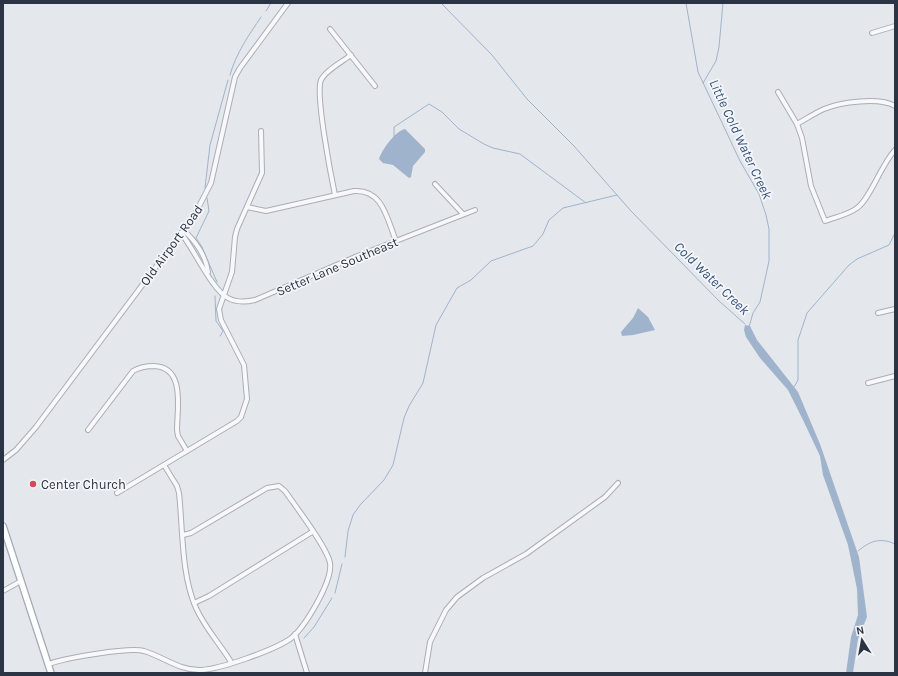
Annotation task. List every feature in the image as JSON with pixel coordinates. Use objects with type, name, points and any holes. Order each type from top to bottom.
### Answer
[{"type":"main road","points":[[3,526],[51,673]]},
{"type":"street","name":"Old Airport Road","points":[[3,460],[16,450],[36,427],[194,216],[210,183],[236,77],[244,62],[288,3]]},
{"type":"street","points":[[872,33],[895,26]]},
{"type":"street","points":[[330,29],[375,86]]},
{"type":"street","points":[[335,195],[321,110],[320,82],[325,75],[351,55]]},
{"type":"street","points":[[778,92],[797,124],[802,138],[811,186],[825,221],[858,208],[863,203],[882,168],[895,150]]},
{"type":"street","points":[[797,124],[824,109],[835,106],[874,101],[883,101],[895,106]]},
{"type":"street","points":[[117,493],[237,421],[241,418],[246,407],[247,387],[243,360],[224,327],[218,309],[232,272],[235,237],[262,173],[261,131]]},
{"type":"street","points":[[435,184],[463,214]]},
{"type":"street","points":[[247,207],[266,211],[360,190],[373,195],[383,205],[396,241]]},
{"type":"street","name":"Setter Lane Southeast","points":[[223,295],[234,300],[244,302],[255,300],[396,241],[475,210]]},
{"type":"street","points":[[182,232],[189,236],[202,255],[207,264],[208,274],[223,295]]},
{"type":"street","points":[[878,313],[895,309]]},
{"type":"street","points":[[88,430],[133,371],[142,367],[157,366],[165,369],[177,384],[177,430],[178,436],[187,451]]},
{"type":"street","points":[[868,383],[895,376]]},
{"type":"street","points":[[164,465],[177,486],[186,565],[194,603],[205,624],[231,662]]},
{"type":"street","points":[[425,673],[430,642],[446,610],[457,597],[483,578],[526,554],[605,497],[618,483]]},
{"type":"street","points":[[49,664],[133,649],[149,653],[190,669],[208,669],[231,662],[283,642],[295,634],[326,587],[330,573],[329,559],[285,491],[279,486],[267,488],[191,533],[183,535]]},
{"type":"street","points":[[194,603],[216,592],[312,532]]},
{"type":"street","points":[[3,590],[21,580]]},
{"type":"street","points":[[295,634],[307,673]]},
{"type":"water","points":[[405,129],[425,149],[425,152],[413,166],[411,177],[409,178],[393,165],[383,163],[379,159],[389,141],[401,130]]},
{"type":"water","points":[[638,308],[648,317],[655,330],[622,336],[621,332],[633,318]]},
{"type":"water","points":[[745,325],[750,326],[757,340],[798,392],[820,444],[859,557],[867,617],[858,639],[853,673],[846,673],[851,637],[858,615],[857,589],[848,545],[823,475],[820,456],[788,390],[760,358],[746,337],[744,330]]},
{"type":"waterway","points":[[266,11],[271,3]]},
{"type":"waterway","name":"Cold Water Creek","points":[[441,3],[492,55],[527,99],[574,146],[631,211],[719,301],[745,324]]},
{"type":"waterway","name":"Little Cold Water Creek","points":[[686,3],[698,72],[740,161],[759,194],[769,229],[769,261],[760,302],[753,313],[749,327]]},
{"type":"waterway","points":[[703,83],[716,61],[719,47],[723,3]]},
{"type":"waterway","points":[[230,75],[239,52],[261,17]]},
{"type":"waterway","points":[[205,188],[210,145],[228,80]]},
{"type":"waterway","points":[[394,137],[394,127],[429,104],[442,112],[459,129],[484,144],[493,148],[520,154],[586,203]]},
{"type":"waterway","points":[[345,557],[348,531],[353,515],[360,505],[384,480],[393,465],[404,418],[409,406],[423,383],[436,325],[457,288],[471,280],[491,261],[533,246],[543,234],[549,220],[563,208],[617,195]]},
{"type":"waterway","points":[[207,198],[209,211],[196,238],[202,247],[217,282]]},
{"type":"waterway","points":[[794,387],[798,380],[798,340],[807,313],[849,265],[857,259],[889,245],[895,233]]},
{"type":"waterway","points":[[215,296],[216,321],[223,331],[220,336]]},
{"type":"waterway","points":[[858,551],[875,541],[885,541],[895,544]]},
{"type":"waterway","points":[[335,593],[342,564]]},
{"type":"waterway","points":[[304,638],[314,627],[332,598]]},
{"type":"place","name":"Center Church","points":[[33,484]]}]
